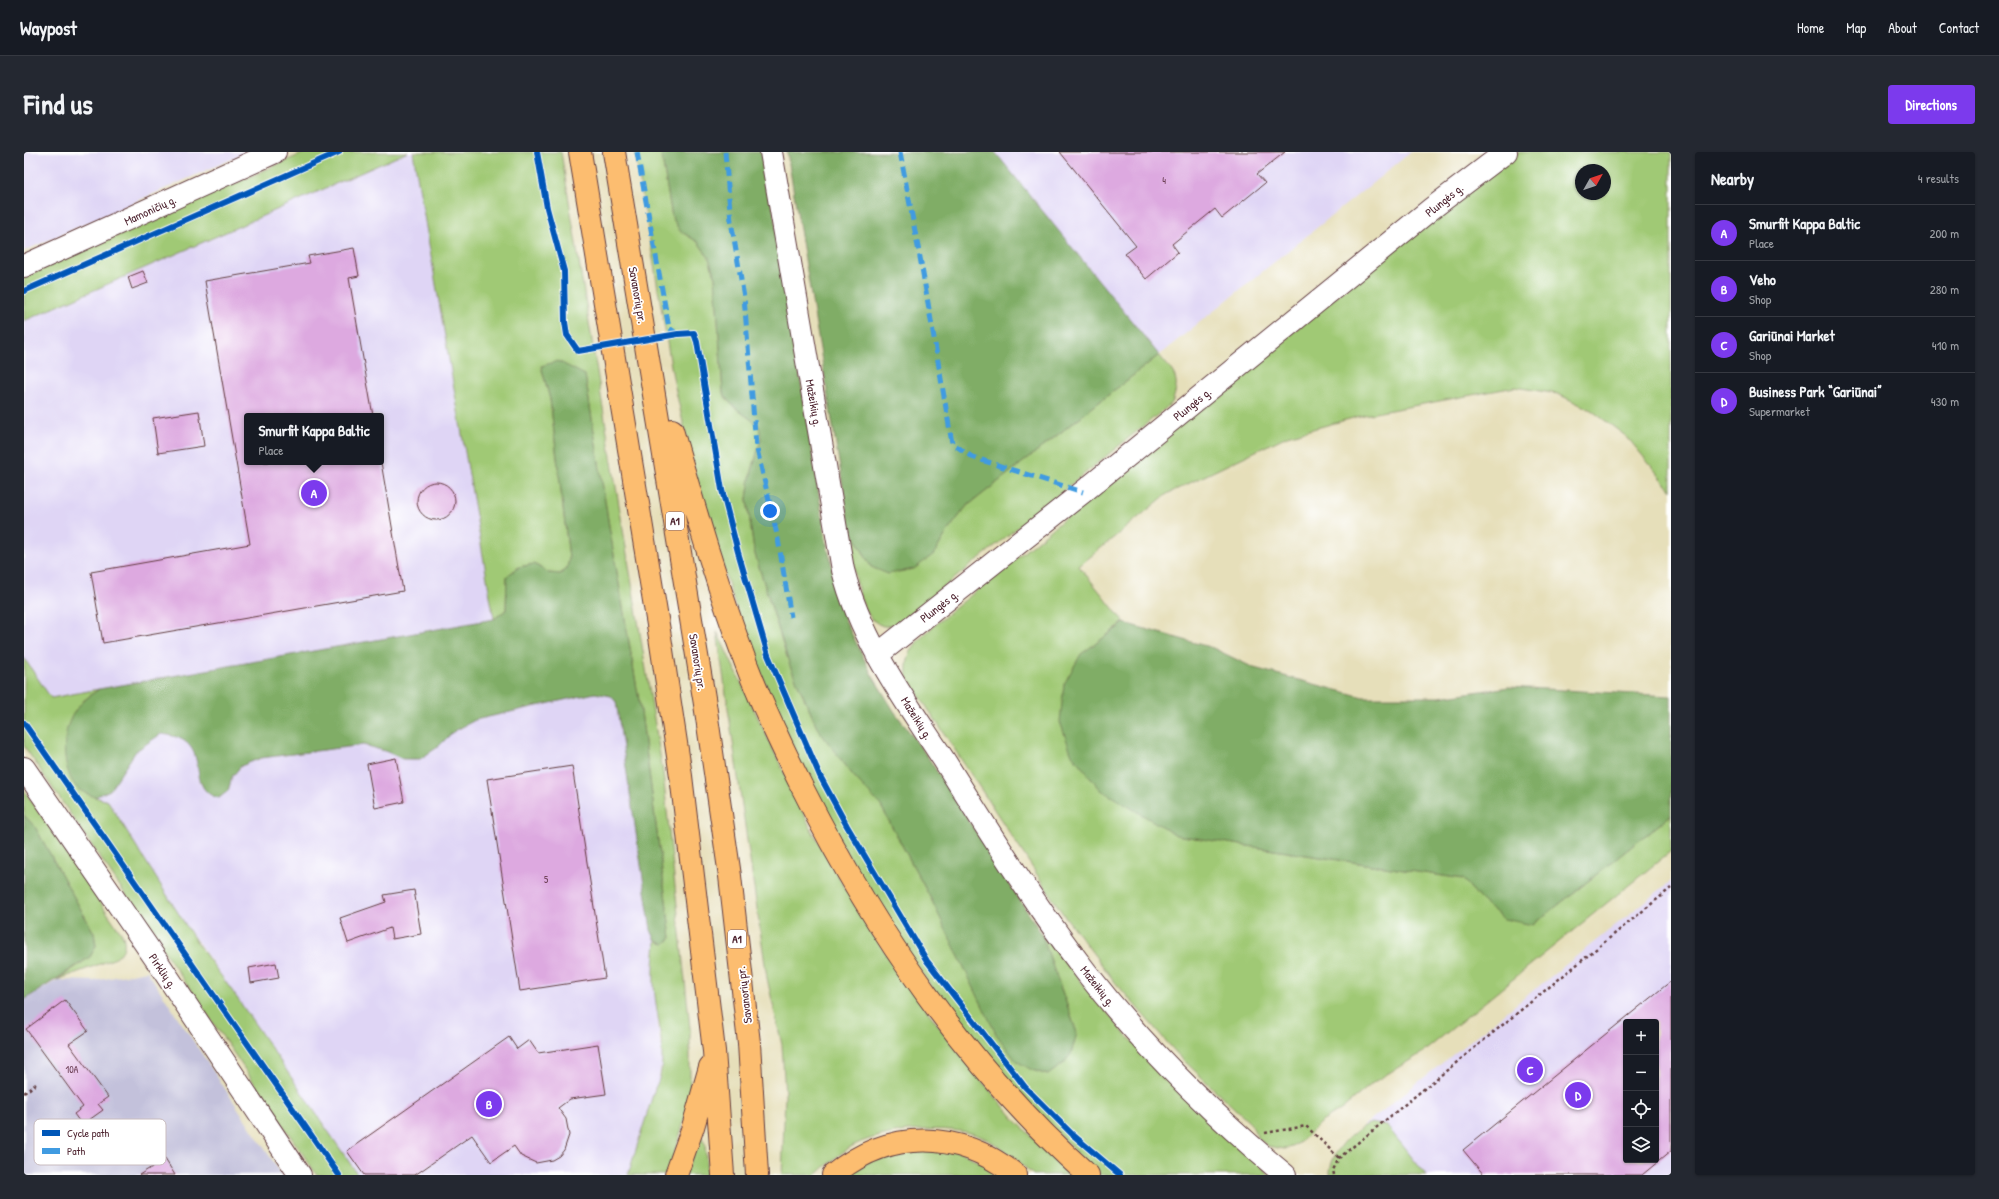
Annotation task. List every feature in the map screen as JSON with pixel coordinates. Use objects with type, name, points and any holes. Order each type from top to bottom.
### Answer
[{"type":"highway","points":[[580,152],[660,637],[681,776],[714,1051],[723,1175]]},
{"type":"highway","name":"Savanorių pr.","points":[[614,152],[705,704],[730,876],[749,1043],[757,1175]]},
{"type":"highway","points":[[645,338],[698,518],[748,668],[788,760],[822,827],[876,921],[952,1028],[1001,1088],[1038,1129],[1088,1175]]},
{"type":"highway","points":[[676,1175],[693,1127],[714,1051]]},
{"type":"highway","points":[[833,1175],[856,1158],[871,1150],[887,1145],[929,1141],[950,1143],[987,1155],[1016,1175]]},
{"type":"street","name":"Mamoničių g.","points":[[24,266],[275,152]]},
{"type":"street","name":"Mažeikių g.","points":[[771,152],[843,570],[850,596],[877,655],[993,837],[1086,972],[1120,1013],[1167,1065],[1243,1138],[1285,1175]]},
{"type":"street","name":"Plungės g.","points":[[877,655],[1095,482],[1431,209],[1506,152]]},
{"type":"street","name":"Pirklių g.","points":[[24,768],[155,958],[300,1175]]},
{"type":"path","points":[[1334,1175],[1333,1170],[1339,1158],[1671,888]]},
{"type":"path","points":[[24,1093],[36,1084]]},
{"type":"path","points":[[1243,1138],[1306,1126],[1339,1158]]},
{"type":"shaded area","points":[[24,152],[248,152],[24,251]]},
{"type":"shaded area","points":[[408,152],[413,152],[494,619],[51,698],[24,658],[24,321]]},
{"type":"shaded area","points":[[995,152],[1411,152],[1159,355]]},
{"type":"shaded area","points":[[595,693],[611,696],[616,702],[651,930],[656,941],[654,984],[662,1060],[658,1082],[631,1169],[628,1175],[358,1175],[233,992],[95,797],[110,790],[136,751],[161,734],[172,735],[186,741],[195,751],[201,785],[228,791],[232,777],[241,766],[261,758],[363,745],[385,751],[403,759],[438,747],[452,732],[475,720]]},
{"type":"shaded area","points":[[1671,881],[1671,1175],[1360,1175],[1348,1138]]},
{"type":"shaded area","points":[[147,971],[282,1175],[24,1175],[24,1000],[57,980],[94,981]]},
{"type":"green space","points":[[306,152],[408,152],[24,321],[24,277]]},
{"type":"green space","points":[[413,152],[561,152],[663,773],[690,1028],[690,1103],[667,1175],[628,1175],[655,1088],[660,1077],[662,1065],[661,1037],[654,984],[656,941],[664,944],[671,938],[641,712],[585,375],[541,366],[550,399],[569,558],[567,569],[560,574],[549,573],[534,564],[519,567],[507,576],[506,610],[494,619]]},
{"type":"green space","points":[[635,152],[661,152],[672,217],[680,231],[698,242],[709,258],[715,277],[723,393],[730,403],[759,426],[761,439],[750,478],[747,499],[754,551],[790,666],[818,729],[852,774],[881,806],[932,901],[1032,1070],[1047,1075],[1064,1063],[1077,1033],[1041,933],[1124,1033],[1270,1175],[1100,1175],[1077,1154],[963,1031],[896,937],[812,793],[743,631],[696,480],[673,378]]},
{"type":"green space","points":[[661,152],[764,152],[827,545],[845,620],[872,675],[894,711],[927,756],[1041,933],[1077,1033],[1071,1054],[1064,1063],[1048,1075],[1032,1070],[1016,1061],[996,1034],[932,901],[881,806],[852,774],[818,729],[790,666],[754,551],[747,499],[750,478],[761,439],[759,426],[730,403],[723,393],[715,277],[709,258],[698,242],[680,231],[672,217]]},
{"type":"green space","points":[[787,152],[995,152],[1159,355],[966,507],[947,532],[934,554],[914,569],[888,574],[871,567],[850,528]]},
{"type":"green space","points":[[1519,152],[1671,152],[1671,490],[1627,437],[1591,410],[1558,394],[1515,387],[1364,415],[1287,436],[1167,494],[1079,566],[1124,622],[1081,655],[1176,835],[1463,879],[1481,900],[1533,925],[1671,815],[1671,851],[1422,1053],[1374,1082],[1342,1109],[1320,1123],[1304,1139],[1293,1147],[1285,1149],[1268,1146],[1258,1138],[1251,1124],[1179,1056],[1114,981],[1061,911],[907,677],[908,659],[914,646],[937,623],[1452,202]]},
{"type":"green space","points":[[1159,355],[1173,372],[1175,377],[1176,387],[1172,403],[898,624],[883,626],[873,620],[860,597],[854,568],[850,528],[871,567],[934,554],[947,532],[966,507]]},
{"type":"green space","points":[[558,361],[585,375],[641,712],[671,938],[664,944],[656,941],[651,930],[616,702],[611,696],[595,693],[475,720],[453,732],[438,747],[420,759],[403,759],[385,751],[363,745],[261,758],[241,766],[232,777],[228,791],[219,798],[208,793],[202,785],[194,754],[189,745],[178,738],[161,734],[136,751],[110,790],[95,797],[78,789],[69,774],[66,764],[66,735],[71,718],[76,709],[99,689],[494,619],[506,610],[507,576],[519,567],[534,564],[549,573],[560,574],[567,569],[569,558],[550,399],[541,366]]},
{"type":"green space","points":[[1124,623],[1213,648],[1254,668],[1363,697],[1439,697],[1509,687],[1671,696],[1671,815],[1533,925],[1504,919],[1481,900],[1463,879],[1176,835],[1101,790],[1072,755],[1060,722],[1064,684],[1081,654]]},
{"type":"green space","points":[[717,632],[812,831],[868,928],[922,1004],[969,1066],[1017,1122],[1071,1175],[1033,1175],[1009,1154],[982,1137],[953,1130],[936,1129],[900,1132],[867,1140],[854,1145],[816,1175],[782,1175],[785,1095],[782,1045],[767,978]]},
{"type":"green space","points":[[24,658],[51,698],[99,689],[83,701],[95,797],[108,801],[197,943],[233,992],[358,1175],[317,1175],[24,746]]},
{"type":"green space","points":[[24,790],[123,936],[124,940],[124,948],[116,958],[57,980],[90,957],[96,946],[94,933],[35,827],[24,815]]},
{"type":"green space","points":[[24,815],[35,827],[94,933],[96,946],[90,957],[24,1000]]},
{"type":"green space","points":[[1371,1123],[1387,1126],[1426,1175],[1330,1175],[1333,1159],[1343,1144],[1356,1131]]},
{"type":"green space","points":[[701,1137],[705,1144],[707,1175],[684,1175]]},
{"type":"green space","points":[[929,1148],[961,1152],[1003,1175],[843,1175],[863,1161]]},
{"type":"building","points":[[1060,152],[1285,152],[1257,174],[1265,183],[1222,218],[1215,209],[1172,244],[1178,252],[1146,279],[1125,254],[1136,246]]},
{"type":"building","points":[[354,248],[359,276],[349,278],[372,413],[244,413],[244,465],[382,465],[403,591],[103,643],[91,572],[250,544],[205,281],[310,263],[308,256]]},
{"type":"building","points":[[143,271],[148,283],[132,289],[128,277]]},
{"type":"building","points":[[199,411],[204,446],[158,453],[153,418]]},
{"type":"building","points":[[436,482],[449,488],[455,501],[449,514],[436,520],[423,514],[417,501],[423,488]]},
{"type":"building","points":[[396,758],[404,802],[375,808],[367,764]]},
{"type":"building","points":[[572,766],[605,978],[520,991],[487,779]]},
{"type":"building","points":[[414,890],[421,934],[392,939],[390,928],[348,943],[340,918],[386,902],[384,895]]},
{"type":"building","points":[[276,963],[279,978],[251,983],[249,968]]},
{"type":"building","points":[[1671,981],[1671,1151],[1659,1161],[1659,1019],[1624,1019]]},
{"type":"building","points":[[65,1000],[88,1031],[69,1044],[108,1097],[98,1104],[103,1110],[90,1119],[78,1119],[74,1114],[83,1107],[26,1029]]},
{"type":"building","points":[[1623,1020],[1623,1163],[1656,1163],[1642,1175],[1484,1175],[1463,1150]]},
{"type":"building","points":[[509,1037],[517,1049],[529,1040],[538,1053],[598,1044],[606,1094],[570,1099],[558,1108],[566,1119],[569,1135],[564,1150],[559,1156],[552,1160],[536,1163],[521,1156],[514,1146],[491,1162],[472,1135],[415,1175],[364,1175],[347,1151]]},
{"type":"building","points":[[166,1161],[175,1175],[139,1175],[155,1165],[166,1165]]},
{"type":"marked path","points":[[637,152],[669,328],[678,334]]},
{"type":"marked path","points":[[725,152],[731,221],[744,297],[756,445],[778,539],[791,617]]},
{"type":"marked path","points":[[900,152],[922,268],[952,443],[972,457],[1083,492]]},
{"type":"cycle path","points":[[24,291],[339,152]]},
{"type":"cycle path","points":[[537,152],[547,208],[564,271],[565,322],[567,335],[578,351],[678,334],[694,333],[697,342],[722,490],[738,552],[768,655],[820,776],[847,826],[927,961],[1025,1087],[1073,1135],[1120,1175]]},
{"type":"cycle path","points":[[24,723],[339,1175]]},
{"type":"place","name":"Smurfit Kappa Baltic","points":[[314,493]]},
{"type":"place","name":"Gariūnai Market","points":[[1530,1070]]},
{"type":"place","name":"Business Park “Gariūnai”","points":[[1578,1095]]},
{"type":"place","name":"Veho","points":[[489,1104]]}]
